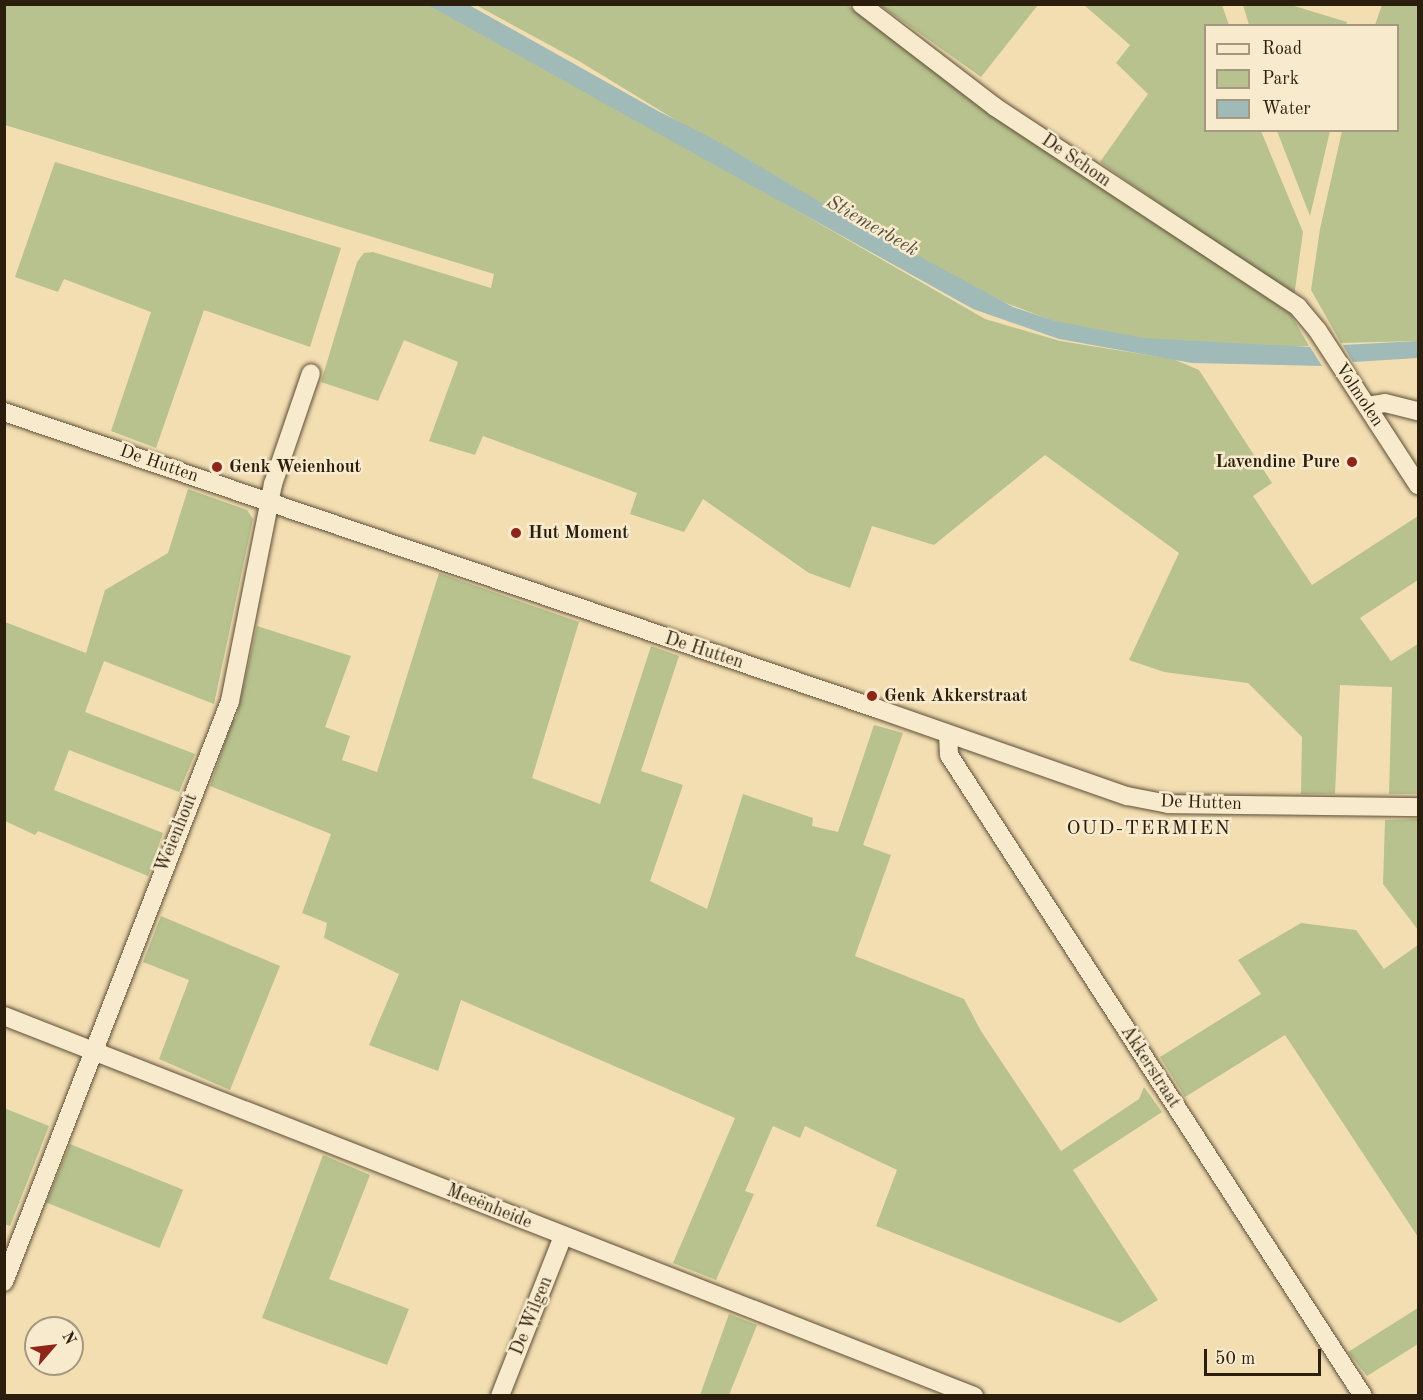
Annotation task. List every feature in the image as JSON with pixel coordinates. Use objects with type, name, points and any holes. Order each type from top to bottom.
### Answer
[{"type":"street","name":"De Schom","points":[[861,4],[995,107],[1298,307]]},
{"type":"street","name":"Volmolen","points":[[1298,307],[1318,331],[1419,485]]},
{"type":"street","name":"Weienhout","points":[[4,1282],[230,701],[270,501],[311,373]]},
{"type":"street","points":[[1367,406],[1385,403],[1404,405],[1419,411]]},
{"type":"street","name":"De Hutten","points":[[4,412],[270,501],[1127,796],[1168,804],[1419,807]]},
{"type":"street","name":"Akkerstraat","points":[[948,735],[949,755],[1363,1395]]},
{"type":"street","name":"Meeënheide","points":[[4,1016],[974,1395]]},
{"type":"street","name":"De Wilgen","points":[[500,1395],[563,1236]]},
{"type":"green space","points":[[4,5],[440,5],[985,319],[1060,341],[1173,359],[1199,370],[1272,483],[1253,496],[1312,585],[1418,516],[1418,580],[1360,618],[1391,661],[1418,644],[1418,794],[1389,794],[1392,687],[1340,685],[1335,794],[1301,794],[1302,737],[1248,683],[1164,672],[1129,660],[1179,553],[1045,455],[934,545],[872,526],[850,588],[809,573],[703,499],[684,532],[630,514],[637,493],[483,436],[475,455],[429,441],[458,362],[404,340],[378,401],[321,382],[357,262],[364,253],[373,252],[491,288],[494,274],[5,125]]},
{"type":"green space","points":[[476,5],[847,5],[982,105],[1290,313],[1309,346],[1220,350],[1072,328],[1006,303],[959,282],[792,191],[579,61]]},
{"type":"green space","points":[[880,5],[1038,5],[981,77]]},
{"type":"green space","points":[[1084,5],[1222,5],[1229,24],[1204,24],[1204,132],[1261,132],[1303,232],[1294,297],[1100,162],[1148,94],[1116,63],[1130,45]]},
{"type":"green space","points":[[1243,5],[1291,5],[1347,22],[1346,24],[1249,24]]},
{"type":"green space","points":[[1382,5],[1418,5],[1418,341],[1341,343],[1311,290],[1320,229],[1342,132],[1399,132],[1399,24],[1375,24]]},
{"type":"green space","points":[[1277,132],[1330,132],[1310,216]]},
{"type":"green space","points":[[55,162],[341,248],[310,347],[204,310],[156,448],[111,431],[151,312],[64,279],[58,292],[15,277]]},
{"type":"green space","points":[[188,489],[247,510],[253,519],[214,704],[104,661],[85,712],[195,754],[179,792],[69,750],[54,790],[163,833],[148,876],[38,831],[35,835],[5,821],[5,622],[86,653],[105,590],[168,553]]},
{"type":"green space","points":[[439,573],[579,622],[532,778],[600,804],[651,646],[679,656],[641,771],[683,785],[650,881],[707,909],[743,794],[813,818],[812,826],[838,832],[874,725],[903,733],[863,845],[891,855],[855,956],[964,999],[981,1031],[1061,1151],[1139,1099],[1144,1087],[1162,1112],[1073,1170],[1158,1300],[1120,1323],[876,1226],[897,1170],[805,1126],[800,1138],[773,1126],[745,1191],[754,1194],[716,1280],[673,1263],[735,1118],[461,1000],[438,1071],[369,1045],[399,974],[324,938],[327,923],[302,913],[331,834],[210,786],[233,719],[236,719],[257,626],[351,656],[325,727],[350,736],[342,760],[377,772]]},
{"type":"green space","points":[[1418,819],[1418,930],[1383,884],[1385,820]]},
{"type":"green space","points":[[161,916],[280,966],[230,1090],[159,1059],[189,980],[143,962]]},
{"type":"green space","points":[[1301,923],[1356,930],[1384,969],[1418,945],[1418,1237],[1285,1035],[1185,1097],[1160,1057],[1261,994],[1238,960]]},
{"type":"green space","points":[[4,1108],[49,1126],[10,1226],[4,1224]]},
{"type":"green space","points":[[70,1144],[183,1190],[160,1248],[46,1202]]},
{"type":"green space","points":[[323,1155],[370,1175],[329,1279],[409,1309],[387,1365],[262,1318]]},
{"type":"green space","points":[[1418,1308],[1418,1344],[1367,1376],[1348,1352]]},
{"type":"green space","points":[[729,1314],[757,1325],[729,1395],[700,1395]]},
{"type":"water","points":[[428,5],[469,5],[658,111],[717,141],[830,208],[1013,307],[1055,321],[1143,338],[1310,347],[1322,366],[1192,363],[1059,339],[973,309]]},
{"type":"water","points":[[1418,341],[1418,358],[1353,362],[1343,345]]},
{"type":"place","name":"Lavendine Pure","points":[[1352,462]]},
{"type":"place","name":"Genk Weienhout","points":[[217,467]]},
{"type":"place","name":"Hut Moment","points":[[516,533]]},
{"type":"place","name":"Genk Akkerstraat","points":[[872,696]]},
{"type":"district","name":"OUD-TERMIEN","points":[[1149,829]]},
{"type":"water label","name":"Stiemerbeek","points":[[872,227]]}]
